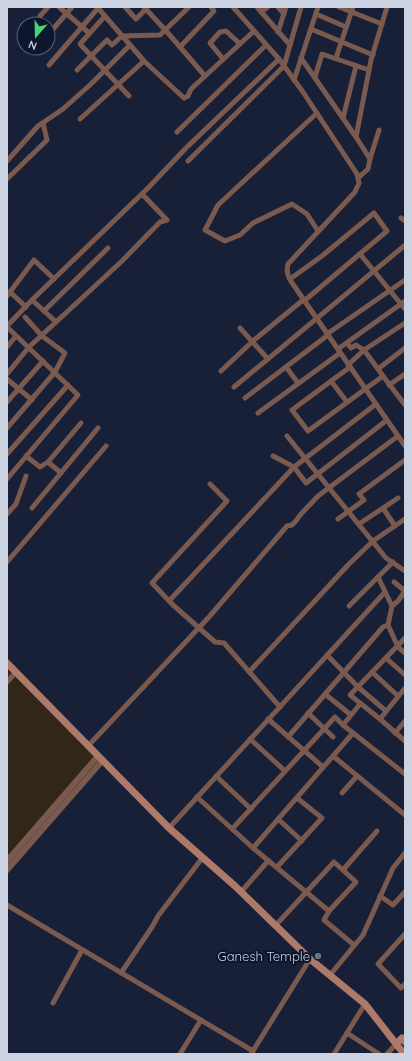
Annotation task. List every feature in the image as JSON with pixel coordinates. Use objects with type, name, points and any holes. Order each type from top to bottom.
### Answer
[{"type":"main road","points":[[7,662],[170,828],[241,892],[310,959],[365,1004],[402,1040],[404,1054]]},
{"type":"street","points":[[40,16],[48,7]]},
{"type":"street","points":[[59,7],[89,33]]},
{"type":"street","points":[[56,26],[72,7]]},
{"type":"street","points":[[125,7],[136,19],[146,8],[206,76]]},
{"type":"street","points":[[77,70],[107,40],[112,45],[122,36],[160,35],[189,7]]},
{"type":"street","points":[[180,47],[214,11],[211,7]]},
{"type":"street","points":[[233,7],[279,59],[355,169],[359,183],[355,192],[288,264],[286,271],[304,301],[405,446]]},
{"type":"street","points":[[257,7],[290,45]]},
{"type":"street","points":[[262,12],[268,7]]},
{"type":"street","points":[[278,7],[284,14]]},
{"type":"street","points":[[278,32],[286,7]]},
{"type":"street","points":[[188,161],[284,66],[302,7]]},
{"type":"street","points":[[294,80],[318,7]]},
{"type":"street","points":[[339,7],[352,9],[382,24]]},
{"type":"street","points":[[356,137],[369,70],[386,7]]},
{"type":"street","points":[[49,65],[98,8],[144,61],[184,98],[188,96],[191,89],[254,31]]},
{"type":"street","points":[[336,58],[352,9]]},
{"type":"street","points":[[316,14],[346,27]]},
{"type":"street","points":[[104,16],[80,44],[129,96]]},
{"type":"street","points":[[311,30],[373,55]]},
{"type":"street","points":[[223,60],[210,43],[220,32],[226,31],[240,44]]},
{"type":"street","points":[[7,161],[38,126],[63,109],[130,45]]},
{"type":"street","points":[[177,132],[266,45]]},
{"type":"street","points":[[314,77],[322,54],[369,70]]},
{"type":"street","points":[[301,58],[370,159]]},
{"type":"street","points":[[7,479],[78,395],[7,327],[32,300],[142,194],[186,148],[279,59]]},
{"type":"street","points":[[80,119],[144,61]]},
{"type":"street","points":[[343,118],[356,66]]},
{"type":"street","points":[[317,113],[218,205],[205,230],[225,241],[240,235],[253,223],[292,204],[307,214],[318,231]]},
{"type":"street","points":[[7,179],[47,140],[43,123]]},
{"type":"street","points":[[358,178],[368,169],[379,130]]},
{"type":"street","points":[[7,374],[29,348],[56,322],[122,261],[160,222],[167,220],[142,194]]},
{"type":"street","points":[[221,371],[252,342],[304,301],[387,230],[374,213],[322,256],[290,279]]},
{"type":"street","points":[[234,387],[404,246]]},
{"type":"street","points":[[44,311],[108,248]]},
{"type":"street","points":[[360,254],[403,303],[405,309]]},
{"type":"street","points":[[26,307],[8,294],[34,260],[54,279]]},
{"type":"street","points":[[245,398],[327,334],[405,280]]},
{"type":"street","points":[[32,300],[56,322]]},
{"type":"street","points":[[258,413],[339,351],[347,343],[403,303]]},
{"type":"street","points":[[7,428],[55,372],[65,353],[42,336],[25,317]]},
{"type":"street","points":[[383,376],[308,431],[292,410],[349,366],[364,350],[405,324]]},
{"type":"street","points":[[240,328],[268,359]]},
{"type":"street","points":[[7,347],[16,336]]},
{"type":"street","points":[[347,343],[351,348],[356,345],[364,350],[389,385],[403,397],[405,406]]},
{"type":"street","points":[[378,369],[405,348]]},
{"type":"street","points":[[7,402],[43,361]]},
{"type":"street","points":[[286,367],[298,383]]},
{"type":"street","points":[[389,385],[405,374]]},
{"type":"street","points":[[7,379],[32,400]]},
{"type":"street","points":[[331,381],[347,402]]},
{"type":"street","points":[[7,454],[68,385]]},
{"type":"street","points":[[169,601],[294,467],[376,404]]},
{"type":"street","points":[[273,456],[294,467],[306,483],[387,420]]},
{"type":"street","points":[[26,456],[40,467],[48,462],[81,424]]},
{"type":"street","points":[[32,508],[98,428]]},
{"type":"street","points":[[287,436],[386,558],[405,571]]},
{"type":"street","points":[[88,746],[198,628],[287,526],[292,525],[318,496],[398,436]]},
{"type":"street","points":[[7,562],[106,446]]},
{"type":"street","points":[[338,519],[364,500],[359,494],[405,460]]},
{"type":"street","points":[[48,462],[61,473]]},
{"type":"street","points":[[7,514],[16,504],[26,476]]},
{"type":"street","points":[[210,484],[227,501],[152,583],[198,628],[215,642],[224,643],[280,707]]},
{"type":"street","points":[[359,524],[398,498]]},
{"type":"street","points":[[383,508],[395,526]]},
{"type":"street","points":[[249,672],[349,564],[373,541],[405,519]]},
{"type":"street","points":[[349,606],[392,562]]},
{"type":"street","points":[[378,577],[392,606]]},
{"type":"street","points":[[394,582],[405,591],[398,601],[392,606],[388,625],[398,646],[405,653]]},
{"type":"street","points":[[170,828],[385,592]]},
{"type":"street","points":[[288,737],[383,627],[388,625]]},
{"type":"street","points":[[405,638],[350,695],[405,741]]},
{"type":"street","points":[[327,655],[358,687],[386,712]]},
{"type":"street","points":[[386,658],[405,675]]},
{"type":"street","points":[[7,682],[16,672]]},
{"type":"street","points":[[372,672],[398,696]]},
{"type":"street","points":[[380,719],[405,688]]},
{"type":"street","points":[[325,694],[351,715]]},
{"type":"street","points":[[343,725],[360,704]]},
{"type":"street","points":[[308,713],[333,737]]},
{"type":"street","points":[[232,828],[334,718],[405,774]]},
{"type":"street","points":[[268,720],[323,767]]},
{"type":"street","points":[[396,733],[405,721]]},
{"type":"street","points":[[253,848],[353,733]]},
{"type":"street","points":[[250,739],[285,771]]},
{"type":"street","points":[[333,756],[405,815]]},
{"type":"street","points":[[7,861],[100,758]]},
{"type":"street","points":[[7,870],[100,758]]},
{"type":"street","points":[[216,776],[251,809]]},
{"type":"street","points":[[342,793],[357,776]]},
{"type":"street","points":[[197,797],[253,848],[330,911]]},
{"type":"street","points":[[277,867],[322,818],[297,798]]},
{"type":"street","points":[[278,819],[302,841]]},
{"type":"street","points":[[344,870],[377,831]]},
{"type":"street","points":[[330,976],[363,935],[393,868],[405,853]]},
{"type":"street","points":[[121,973],[152,928],[158,916],[203,857]]},
{"type":"street","points":[[241,892],[268,860]]},
{"type":"street","points":[[276,926],[334,862],[356,882],[330,911],[324,920],[354,946]]},
{"type":"street","points":[[380,896],[393,905],[405,892]]},
{"type":"street","points":[[7,905],[201,1020],[252,1052],[310,959]]},
{"type":"street","points":[[404,989],[378,964],[405,934]]},
{"type":"street","points":[[53,1003],[82,950]]},
{"type":"street","points":[[334,1054],[365,1004]]},
{"type":"street","points":[[180,1054],[201,1020]]},
{"type":"street","points":[[347,1033],[379,1054]]},
{"type":"street","points":[[387,1054],[402,1040]]},
{"type":"shaded area","points":[[7,663],[100,758],[7,870]]},
{"type":"place","name":"Ganesh Temple","points":[[318,956]]}]
